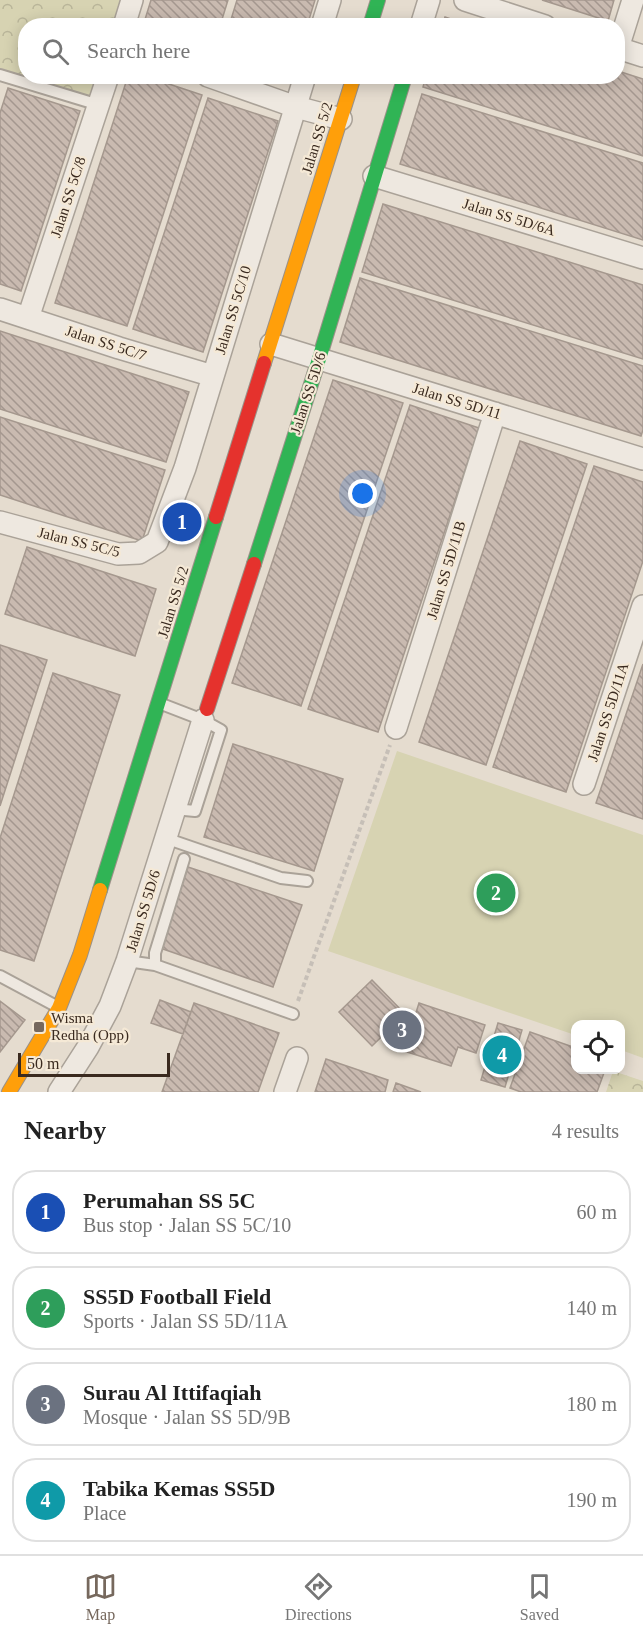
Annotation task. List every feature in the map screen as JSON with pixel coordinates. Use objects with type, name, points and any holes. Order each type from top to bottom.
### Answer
[{"type":"street","points":[[126,18],[132,0]]},
{"type":"street","points":[[324,18],[330,0]]},
{"type":"street","points":[[372,18],[378,0]]},
{"type":"street","points":[[423,18],[429,0]]},
{"type":"street","points":[[465,0],[521,18]]},
{"type":"street","points":[[625,26],[633,0]]},
{"type":"street","points":[[625,50],[643,56]]},
{"type":"street","name":"Jalan SS 5C/8","points":[[28,318],[106,84]]},
{"type":"street","points":[[231,84],[296,107],[341,119]]},
{"type":"street","name":"Jalan SS 5C/10","points":[[157,542],[185,468],[303,84]]},
{"type":"street","name":"Jalan SS 5/2","points":[[9,1092],[59,1008],[80,955],[352,84]]},
{"type":"street","name":"Jalan SS 5D/6","points":[[59,1092],[88,1047],[110,1006],[127,961],[319,359],[403,84]]},
{"type":"street","name":"Jalan SS 5D/6A","points":[[374,176],[643,258]]},
{"type":"street","name":"Jalan SS 5C/7","points":[[0,309],[213,376]]},
{"type":"street","name":"Jalan SS 5D/11","points":[[271,344],[643,459]]},
{"type":"street","name":"Jalan SS 5D/11B","points":[[396,728],[495,413]]},
{"type":"street","name":"Jalan SS 5C/5","points":[[1,524],[118,554],[139,553],[157,542]]},
{"type":"street","name":"Jalan SS 5D/11A","points":[[584,784],[643,606]]},
{"type":"street","points":[[285,1092],[297,1058]]},
{"type":"lane","points":[[0,75],[18,80]]},
{"type":"lane","points":[[30,84],[99,105]]},
{"type":"lane","points":[[159,702],[205,714]]},
{"type":"lane","points":[[165,838],[281,878],[307,881]]},
{"type":"lane","points":[[155,965],[155,953],[184,859]]},
{"type":"lane","points":[[127,961],[155,965],[293,1014]]},
{"type":"lane","points":[[0,976],[59,1008]]},
{"type":"path","points":[[293,1014],[396,728]]},
{"type":"green space","points":[[0,0],[121,0],[115,18],[18,18],[18,74],[0,68]]},
{"type":"green space","points":[[52,84],[95,84],[91,96]]},
{"type":"green space","points":[[397,751],[643,835],[643,1058],[625,1051],[625,1020],[571,1020],[571,1034],[328,951]]},
{"type":"green space","points":[[612,1074],[622,1074],[643,1081],[643,1092],[606,1092]]},
{"type":"building","points":[[151,0],[228,0],[222,18],[145,18]]},
{"type":"building","points":[[237,0],[315,0],[309,18],[231,18]]},
{"type":"building","points":[[542,0],[614,0],[609,18],[599,18]]},
{"type":"building","points":[[625,73],[643,79],[643,156],[423,87],[424,84],[625,84]]},
{"type":"building","points":[[125,84],[169,84],[202,95],[127,326],[55,303]]},
{"type":"building","points":[[8,88],[80,111],[21,291],[0,284],[0,113]]},
{"type":"building","points":[[422,94],[643,163],[643,240],[400,164]]},
{"type":"building","points":[[208,98],[278,121],[203,352],[133,329]]},
{"type":"building","points":[[383,204],[643,285],[643,359],[362,272]]},
{"type":"building","points":[[360,278],[643,366],[643,430],[641,436],[340,342]]},
{"type":"building","points":[[0,331],[189,392],[166,462],[0,409]]},
{"type":"building","points":[[333,380],[403,403],[301,706],[232,683]]},
{"type":"building","points":[[410,405],[479,428],[378,732],[308,709]]},
{"type":"building","points":[[0,417],[165,470],[142,541],[0,495]]},
{"type":"building","points":[[520,441],[587,464],[486,765],[419,742]]},
{"type":"building","points":[[594,466],[643,482],[643,561],[566,792],[493,767]]},
{"type":"building","points":[[27,547],[156,589],[135,656],[5,614]]},
{"type":"building","points":[[0,645],[47,660],[0,806]]},
{"type":"building","points":[[643,664],[643,819],[596,803]]},
{"type":"building","points":[[53,673],[120,695],[34,961],[0,950],[0,838]]},
{"type":"building","points":[[233,744],[343,779],[314,871],[204,837]]},
{"type":"building","points":[[188,867],[302,905],[273,987],[160,948]]},
{"type":"building","points":[[372,980],[405,1014],[372,1046],[339,1012]]},
{"type":"building","points":[[160,1000],[191,1012],[183,1034],[151,1023]]},
{"type":"building","points":[[0,1001],[25,1020],[0,1052]]},
{"type":"building","points":[[194,1003],[279,1033],[258,1092],[162,1092]]},
{"type":"building","points":[[419,1003],[485,1025],[476,1053],[458,1047],[451,1066],[404,1051]]},
{"type":"building","points":[[498,1023],[522,1030],[505,1087],[481,1080]]},
{"type":"building","points":[[530,1032],[571,1046],[571,1074],[604,1074],[597,1092],[521,1092],[510,1088]]},
{"type":"building","points":[[326,1059],[388,1080],[385,1092],[315,1092]]},
{"type":"building","points":[[396,1083],[421,1092],[393,1092]]},
{"type":"traffic: fast","points":[[372,18],[378,0]]},
{"type":"traffic: fast","points":[[254,564],[403,84]]},
{"type":"traffic: fast","points":[[100,890],[216,517]]},
{"type":"traffic: slow","points":[[264,363],[351,84]]},
{"type":"traffic: slow","points":[[9,1092],[59,1008],[80,955],[100,890]]},
{"type":"traffic: jam","points":[[216,517],[264,363]]},
{"type":"traffic: jam","points":[[207,709],[254,564]]},
{"type":"place","name":"Perumahan SS 5C","points":[[182,522]]},
{"type":"place","name":"SS5D Football Field","points":[[496,893]]},
{"type":"place","name":"Wisma Redha (Opp)","points":[[39,1027]]},
{"type":"place","name":"Surau Al Ittifaqiah","points":[[402,1030]]},
{"type":"place","name":"Tabika Kemas SS5D","points":[[502,1055]]}]
